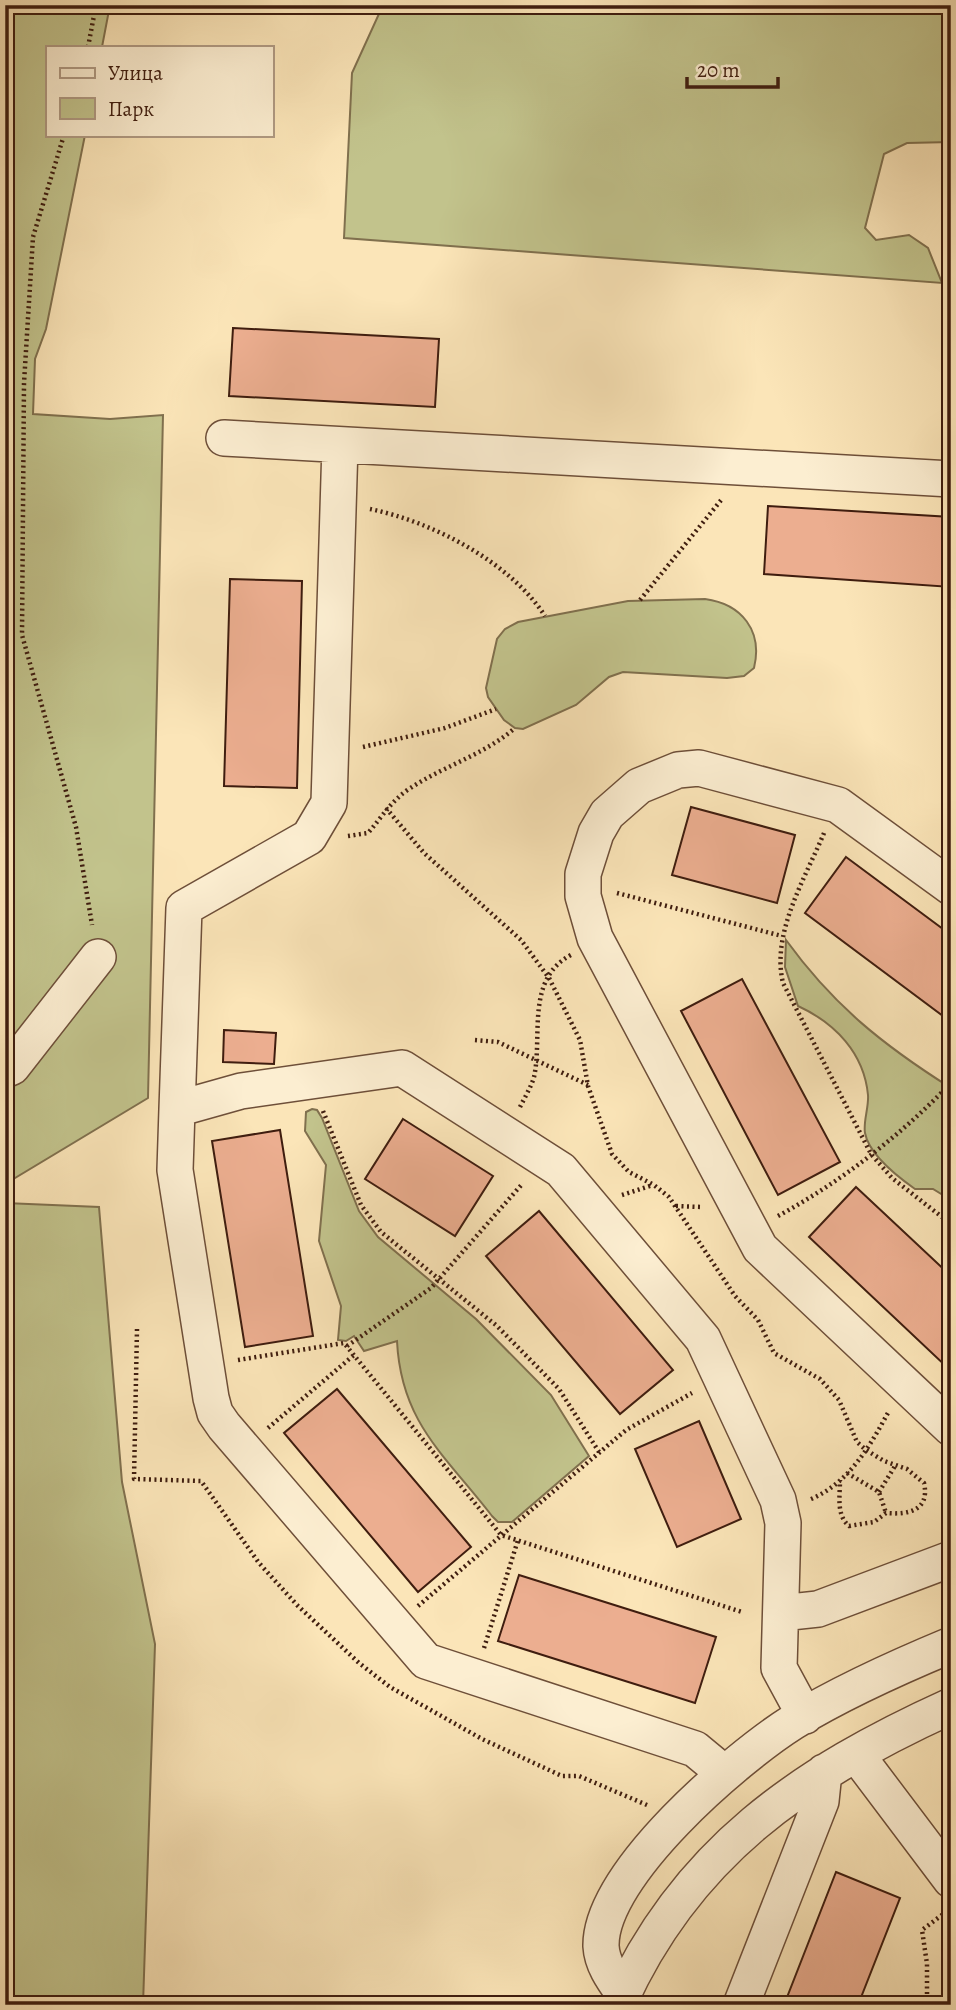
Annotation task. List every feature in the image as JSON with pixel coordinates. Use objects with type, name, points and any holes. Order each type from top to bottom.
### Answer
[{"type":"lane","points":[[224,438],[951,479]]},
{"type":"lane","points":[[340,444],[329,803],[309,837],[184,908],[175,1170],[215,1413],[414,1652],[438,1667],[695,1749],[724,1773]]},
{"type":"lane","points":[[951,887],[836,804],[699,768],[678,770],[639,786],[607,814],[587,853],[583,896],[597,941],[760,1248],[951,1428]]},
{"type":"lane","points":[[5,1070],[12,1067],[98,957]]},
{"type":"lane","points":[[177,1109],[241,1091],[401,1068],[561,1170],[703,1339],[782,1511],[779,1668],[804,1716]]},
{"type":"lane","points":[[780,1613],[818,1609],[951,1559]]},
{"type":"lane","points":[[620,1999],[609,1975],[601,1946],[606,1917],[625,1880],[724,1773],[758,1745],[804,1716],[951,1646]]},
{"type":"lane","points":[[620,1999],[679,1902],[729,1843],[759,1816],[824,1772],[898,1730],[951,1706]]},
{"type":"lane","points":[[856,1754],[950,1894]]},
{"type":"lane","points":[[741,2005],[821,1801],[824,1772]]},
{"type":"path","points":[[88,46],[96,5]]},
{"type":"path","points":[[64,136],[33,237],[24,383],[22,635],[76,827],[98,957]]},
{"type":"path","points":[[640,600],[733,485],[734,467]]},
{"type":"path","points":[[338,502],[382,511],[446,537],[479,555],[509,574],[532,597],[545,616]]},
{"type":"path","points":[[331,755],[445,728],[496,709]]},
{"type":"path","points":[[309,837],[368,833],[386,808],[408,789],[500,741],[514,728]]},
{"type":"path","points":[[836,804],[782,936],[779,968],[783,983],[871,1154],[892,1178],[951,1224]]},
{"type":"path","points":[[386,808],[424,853],[521,940],[549,978],[580,1040],[589,1086],[612,1154],[629,1172],[654,1185],[669,1197],[735,1296],[758,1320],[774,1353],[820,1378],[839,1400],[857,1442],[895,1466],[907,1469],[924,1483],[924,1503],[919,1509],[886,1513],[874,1522],[849,1526],[843,1520],[839,1507],[840,1480]]},
{"type":"path","points":[[612,892],[782,936]]},
{"type":"path","points":[[506,1134],[530,1088],[535,1058],[536,1018],[549,978],[563,959],[597,941]]},
{"type":"path","points":[[475,1040],[498,1042],[589,1086]]},
{"type":"path","points":[[312,1080],[361,1205],[381,1232],[497,1326],[559,1389],[599,1452]]},
{"type":"path","points":[[766,1222],[822,1192],[915,1120],[951,1083]]},
{"type":"path","points":[[347,1346],[431,1288],[544,1159]]},
{"type":"path","points":[[206,1365],[344,1343],[501,1535],[742,1612]]},
{"type":"path","points":[[243,1449],[354,1355]]},
{"type":"path","points":[[414,1609],[626,1430],[720,1377]]},
{"type":"path","points":[[782,1511],[826,1493],[847,1473],[866,1450],[904,1384]]},
{"type":"path","points":[[878,1492],[895,1466]]},
{"type":"path","points":[[847,1473],[878,1492],[886,1513]]},
{"type":"path","points":[[474,1679],[518,1540]]},
{"type":"path","points":[[927,2005],[927,1964],[922,1930],[950,1894]]},
{"type":"green space","points":[[5,5],[110,5],[102,46],[46,46],[46,136],[85,136],[46,329],[35,359],[33,414],[110,419],[163,415],[148,1098],[5,1184]]},
{"type":"green space","points":[[383,5],[951,5],[951,142],[907,143],[884,154],[865,228],[876,240],[909,235],[928,248],[942,283],[344,238],[352,73]]},
{"type":"green space","points":[[705,599],[718,602],[739,613],[752,631],[756,655],[754,668],[744,676],[727,678],[623,672],[609,677],[576,705],[523,729],[515,728],[504,720],[488,697],[486,688],[497,639],[505,629],[518,622],[628,601]]},
{"type":"green space","points":[[786,940],[822,985],[861,1023],[903,1056],[951,1088],[951,1200],[933,1189],[915,1189],[885,1165],[872,1149],[865,1133],[868,1095],[861,1066],[854,1053],[835,1031],[824,1021],[798,1006],[785,967]]},
{"type":"green space","points":[[317,1110],[322,1118],[359,1211],[378,1237],[476,1319],[551,1395],[589,1456],[512,1522],[498,1522],[492,1516],[428,1436],[407,1394],[400,1370],[397,1341],[364,1351],[354,1336],[346,1341],[338,1340],[341,1306],[319,1241],[326,1165],[305,1131],[306,1112]]},
{"type":"green space","points":[[5,1203],[99,1207],[122,1482],[155,1644],[143,2005],[5,2005]]},
{"type":"building","points":[[233,328],[439,339],[435,407],[229,396]]},
{"type":"building","points":[[768,506],[951,517],[951,587],[764,574]]},
{"type":"building","points":[[230,579],[302,581],[297,788],[224,786]]},
{"type":"building","points":[[691,807],[795,835],[777,903],[672,875]]},
{"type":"building","points":[[846,857],[951,935],[951,1022],[805,913]]},
{"type":"building","points":[[742,979],[840,1162],[778,1195],[681,1011]]},
{"type":"building","points":[[224,1030],[276,1033],[274,1064],[223,1062]]},
{"type":"building","points":[[403,1119],[493,1176],[455,1236],[365,1179]]},
{"type":"building","points":[[280,1130],[313,1336],[245,1347],[212,1141]]},
{"type":"building","points":[[856,1187],[951,1276],[951,1371],[809,1237]]},
{"type":"building","points":[[539,1211],[673,1370],[620,1414],[486,1256]]},
{"type":"building","points":[[337,1389],[471,1547],[418,1592],[284,1433]]},
{"type":"building","points":[[699,1421],[741,1519],[677,1547],[635,1449]]},
{"type":"building","points":[[519,1575],[716,1637],[695,1703],[498,1641]]},
{"type":"building","points":[[836,1872],[900,1898],[858,2005],[784,2005]]}]
